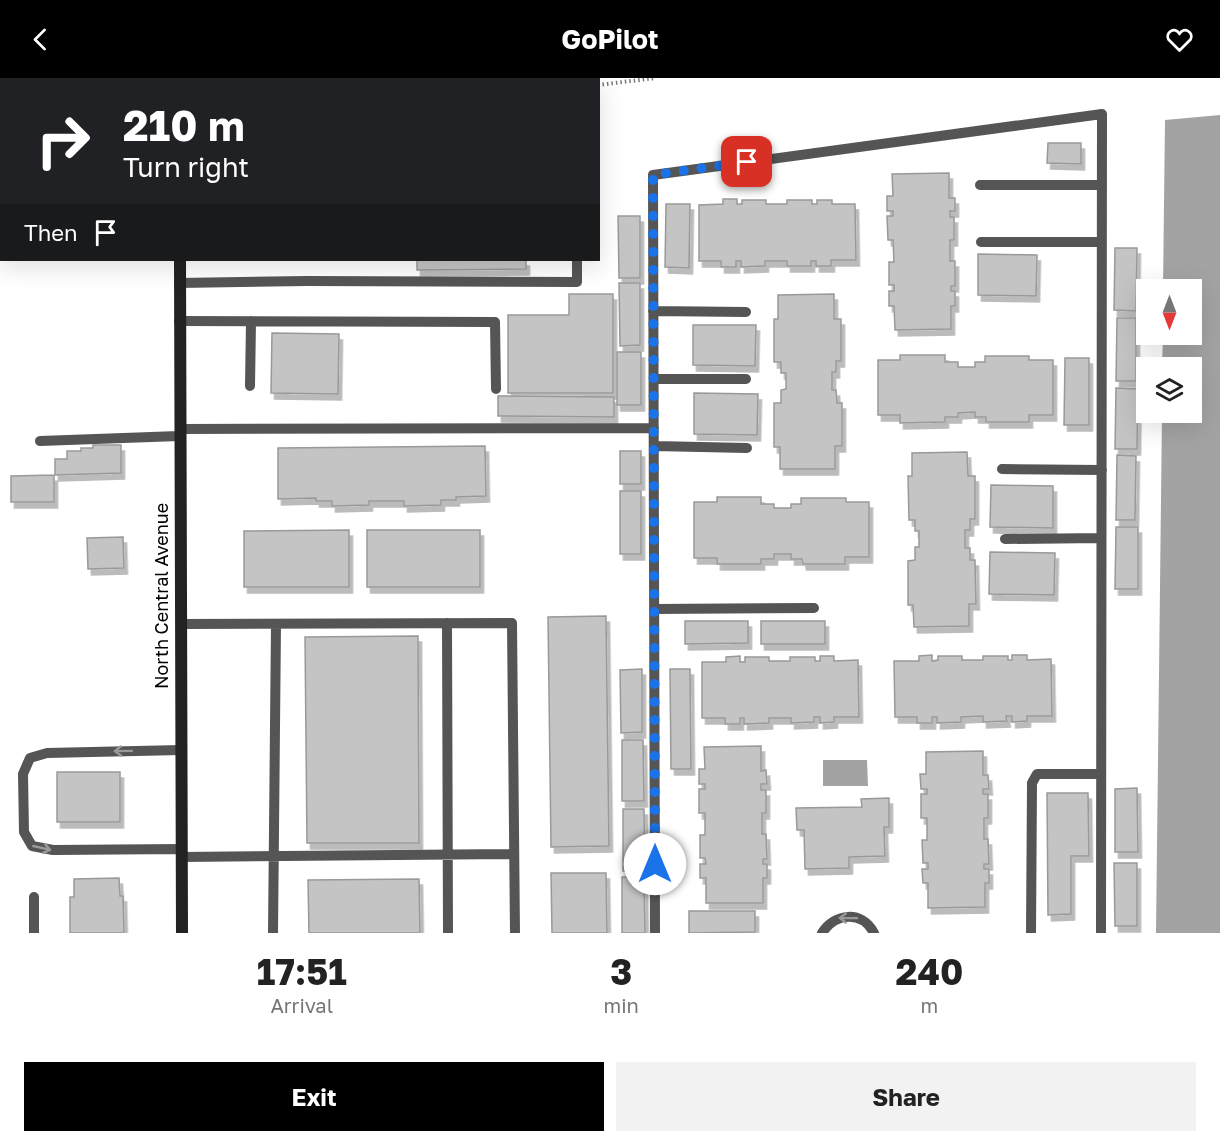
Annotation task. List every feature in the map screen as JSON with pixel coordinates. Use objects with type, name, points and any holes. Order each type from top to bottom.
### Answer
[{"type":"main road","name":"North Central Avenue","points":[[180,261],[182,933]]},
{"type":"lane","points":[[655,933],[653,175],[1102,114],[1101,933]]},
{"type":"lane","points":[[980,185],[1102,185]]},
{"type":"lane","points":[[981,242],[1102,242]]},
{"type":"lane","points":[[179,283],[577,282],[577,261]]},
{"type":"lane","points":[[653,311],[746,312]]},
{"type":"lane","points":[[179,321],[495,322],[496,389]]},
{"type":"lane","points":[[250,386],[251,321]]},
{"type":"lane","points":[[654,379],[746,379]]},
{"type":"lane","points":[[40,441],[180,432],[654,428]]},
{"type":"lane","points":[[654,446],[747,448]]},
{"type":"lane","points":[[1002,469],[1102,470]]},
{"type":"lane","points":[[1005,539],[1101,538]]},
{"type":"lane","points":[[654,609],[814,608]]},
{"type":"lane","points":[[181,624],[512,622],[515,933]]},
{"type":"lane","points":[[447,623],[448,933]]},
{"type":"lane","points":[[273,933],[276,624]]},
{"type":"lane","points":[[181,750],[47,753],[30,758],[23,774],[24,832],[32,846],[53,850],[274,855],[514,854]]},
{"type":"lane","points":[[1031,933],[1032,783],[1037,774],[1101,774]]},
{"type":"lane","points":[[34,897],[34,933]]},
{"type":"lane","points":[[822,933],[837,918],[847,916],[864,922],[874,933]]},
{"type":"path","points":[[600,85],[656,78]]},
{"type":"shaded area","points":[[1220,115],[1220,933],[1156,933],[1162,423],[1202,423],[1202,357],[1162,357],[1163,345],[1202,345],[1202,279],[1163,279],[1165,120]]},
{"type":"shaded area","points":[[823,760],[867,760],[868,786],[823,786]]},
{"type":"building","points":[[1048,143],[1081,143],[1081,164],[1047,163]]},
{"type":"building","points":[[949,173],[949,198],[955,198],[955,211],[950,211],[950,217],[954,217],[954,240],[950,240],[950,261],[955,261],[955,286],[951,286],[951,291],[955,291],[955,306],[951,306],[951,329],[895,330],[894,306],[889,306],[889,291],[894,291],[894,285],[889,285],[889,262],[894,262],[893,240],[888,240],[887,216],[893,216],[893,211],[887,211],[887,196],[893,196],[892,174]]},
{"type":"building","points":[[723,199],[737,199],[737,204],[742,204],[742,200],[766,200],[766,204],[787,204],[787,200],[812,200],[812,204],[817,204],[817,200],[832,200],[832,204],[855,204],[856,260],[831,260],[831,266],[816,266],[816,261],[811,261],[811,266],[787,266],[787,261],[765,261],[765,266],[741,267],[741,261],[736,261],[736,267],[721,267],[721,261],[699,261],[699,205],[723,204]]},
{"type":"building","points":[[666,204],[690,204],[689,268],[665,267]]},
{"type":"building","points":[[618,216],[640,216],[640,278],[619,278]]},
{"type":"building","points":[[1115,248],[1137,248],[1136,311],[1114,310]]},
{"type":"building","points":[[978,254],[1037,255],[1036,296],[978,295]]},
{"type":"building","points":[[417,261],[526,261],[526,269],[417,270]]},
{"type":"building","points":[[619,283],[640,283],[640,345],[620,346]]},
{"type":"building","points":[[569,294],[613,294],[613,393],[508,393],[508,315],[569,315]]},
{"type":"building","points":[[834,294],[834,319],[841,319],[841,361],[836,361],[836,372],[832,372],[832,390],[836,390],[837,403],[842,403],[842,446],[835,446],[835,469],[780,469],[780,447],[774,447],[774,403],[781,403],[781,390],[786,389],[786,373],[781,373],[781,362],[774,362],[774,319],[778,319],[778,295]]},
{"type":"building","points":[[1117,318],[1136,318],[1136,381],[1116,381]]},
{"type":"building","points":[[693,325],[756,325],[755,366],[693,365]]},
{"type":"building","points":[[272,333],[339,334],[338,394],[271,393]]},
{"type":"building","points":[[617,352],[641,352],[641,405],[617,405]]},
{"type":"building","points":[[900,355],[945,355],[945,362],[958,362],[958,367],[975,367],[975,362],[985,362],[985,356],[1029,356],[1029,360],[1053,360],[1053,415],[1029,415],[1029,422],[986,422],[986,417],[975,417],[975,412],[958,413],[958,417],[945,417],[945,422],[900,423],[900,415],[878,415],[878,360],[900,360]]},
{"type":"building","points":[[1065,358],[1089,358],[1089,425],[1064,425]]},
{"type":"building","points":[[1116,388],[1136,389],[1137,449],[1115,449]]},
{"type":"building","points":[[694,393],[758,394],[757,435],[694,434]]},
{"type":"building","points":[[498,396],[614,397],[614,417],[498,416]]},
{"type":"building","points":[[93,445],[121,445],[121,473],[55,475],[55,459],[67,459],[67,451],[81,451],[81,448],[93,448]]},
{"type":"building","points":[[485,446],[486,496],[441,500],[441,505],[404,506],[404,501],[369,501],[369,505],[332,506],[332,501],[316,501],[316,498],[278,499],[278,448]]},
{"type":"building","points":[[620,451],[641,451],[641,484],[620,484]]},
{"type":"building","points":[[967,452],[968,476],[975,476],[975,519],[970,519],[970,530],[965,530],[965,548],[970,548],[970,560],[975,560],[976,604],[969,604],[969,626],[914,627],[913,605],[908,605],[908,561],[915,560],[915,547],[919,547],[919,531],[915,531],[915,520],[909,520],[908,476],[912,476],[912,453]]},
{"type":"building","points":[[1117,455],[1136,456],[1135,520],[1116,520]]},
{"type":"building","points":[[54,475],[54,502],[11,502],[11,476]]},
{"type":"building","points":[[991,485],[1053,486],[1053,528],[990,527]]},
{"type":"building","points":[[620,491],[641,491],[641,554],[620,554]]},
{"type":"building","points":[[717,497],[761,497],[761,504],[774,504],[774,508],[791,508],[791,504],[801,504],[801,498],[846,498],[846,502],[869,502],[869,557],[845,557],[845,564],[803,564],[802,559],[791,559],[791,554],[774,554],[774,559],[761,559],[761,564],[717,564],[717,558],[694,558],[694,502],[717,502]]},
{"type":"building","points":[[1116,527],[1138,527],[1138,589],[1115,589]]},
{"type":"building","points":[[349,530],[349,587],[244,587],[244,531]]},
{"type":"building","points":[[367,530],[480,530],[480,587],[367,587]]},
{"type":"building","points":[[123,537],[124,568],[88,569],[87,538]]},
{"type":"building","points":[[990,552],[1055,553],[1054,595],[989,594]]},
{"type":"building","points":[[606,616],[609,846],[551,847],[548,617]]},
{"type":"building","points":[[685,621],[748,621],[748,643],[685,644]]},
{"type":"building","points":[[761,621],[825,621],[825,644],[761,644]]},
{"type":"building","points":[[418,636],[419,843],[307,843],[305,637]]},
{"type":"building","points":[[932,655],[932,661],[938,660],[938,656],[962,656],[962,660],[983,660],[983,656],[1008,656],[1008,660],[1012,660],[1012,655],[1027,655],[1027,660],[1051,659],[1052,716],[1027,716],[1027,721],[1012,722],[1012,716],[1006,716],[1007,721],[983,722],[983,716],[961,717],[961,722],[937,723],[937,717],[932,717],[932,723],[917,723],[917,717],[895,717],[894,661],[919,661],[919,656]]},
{"type":"building","points":[[740,656],[740,662],[745,662],[745,657],[769,657],[769,661],[790,661],[790,657],[815,657],[815,661],[820,661],[820,656],[834,656],[834,661],[858,660],[859,717],[834,717],[834,722],[820,723],[820,717],[814,717],[814,722],[791,723],[791,718],[769,718],[769,723],[744,724],[744,718],[740,718],[740,724],[725,724],[725,718],[702,718],[702,662],[726,662],[726,657]]},
{"type":"building","points":[[642,669],[642,732],[621,733],[620,670]]},
{"type":"building","points":[[670,669],[690,669],[691,769],[671,769]]},
{"type":"building","points":[[622,740],[643,740],[644,801],[622,801]]},
{"type":"building","points":[[761,746],[761,771],[766,770],[767,784],[761,784],[761,790],[766,790],[766,813],[762,813],[762,834],[766,834],[767,859],[763,859],[763,864],[767,864],[767,878],[763,878],[763,903],[706,903],[706,878],[700,878],[700,864],[706,864],[705,858],[700,858],[700,835],[705,835],[705,813],[699,813],[699,789],[705,789],[705,784],[699,784],[699,769],[705,769],[704,747]]},
{"type":"building","points":[[983,751],[983,775],[988,775],[989,789],[983,789],[983,794],[988,794],[988,818],[984,818],[984,839],[988,839],[989,864],[984,864],[984,869],[989,869],[989,883],[985,883],[985,907],[928,908],[928,883],[923,883],[922,869],[928,869],[928,863],[923,863],[922,840],[927,840],[927,818],[921,818],[921,794],[927,794],[927,789],[921,789],[920,774],[926,774],[926,752]]},
{"type":"building","points":[[57,772],[120,772],[120,822],[57,822]]},
{"type":"building","points":[[1137,788],[1138,852],[1115,852],[1115,789]]},
{"type":"building","points":[[1047,793],[1088,793],[1089,856],[1071,856],[1071,914],[1048,915]]},
{"type":"building","points":[[889,798],[889,827],[884,827],[885,856],[849,857],[849,868],[805,869],[804,830],[797,830],[796,808],[862,807],[861,799]]},
{"type":"building","points":[[623,809],[644,809],[645,871],[623,871]]},
{"type":"building","points":[[1114,863],[1137,863],[1137,926],[1115,926]]},
{"type":"building","points":[[551,873],[606,873],[607,933],[552,933]]},
{"type":"building","points":[[622,877],[644,877],[645,933],[622,933]]},
{"type":"building","points":[[119,878],[120,896],[123,896],[124,933],[70,933],[70,897],[74,897],[74,879]]},
{"type":"building","points":[[419,879],[420,933],[309,933],[308,880]]},
{"type":"building","points":[[689,911],[755,911],[755,932],[689,933]]},
{"type":"route","points":[[655,864],[653,175],[747,162]]}]
